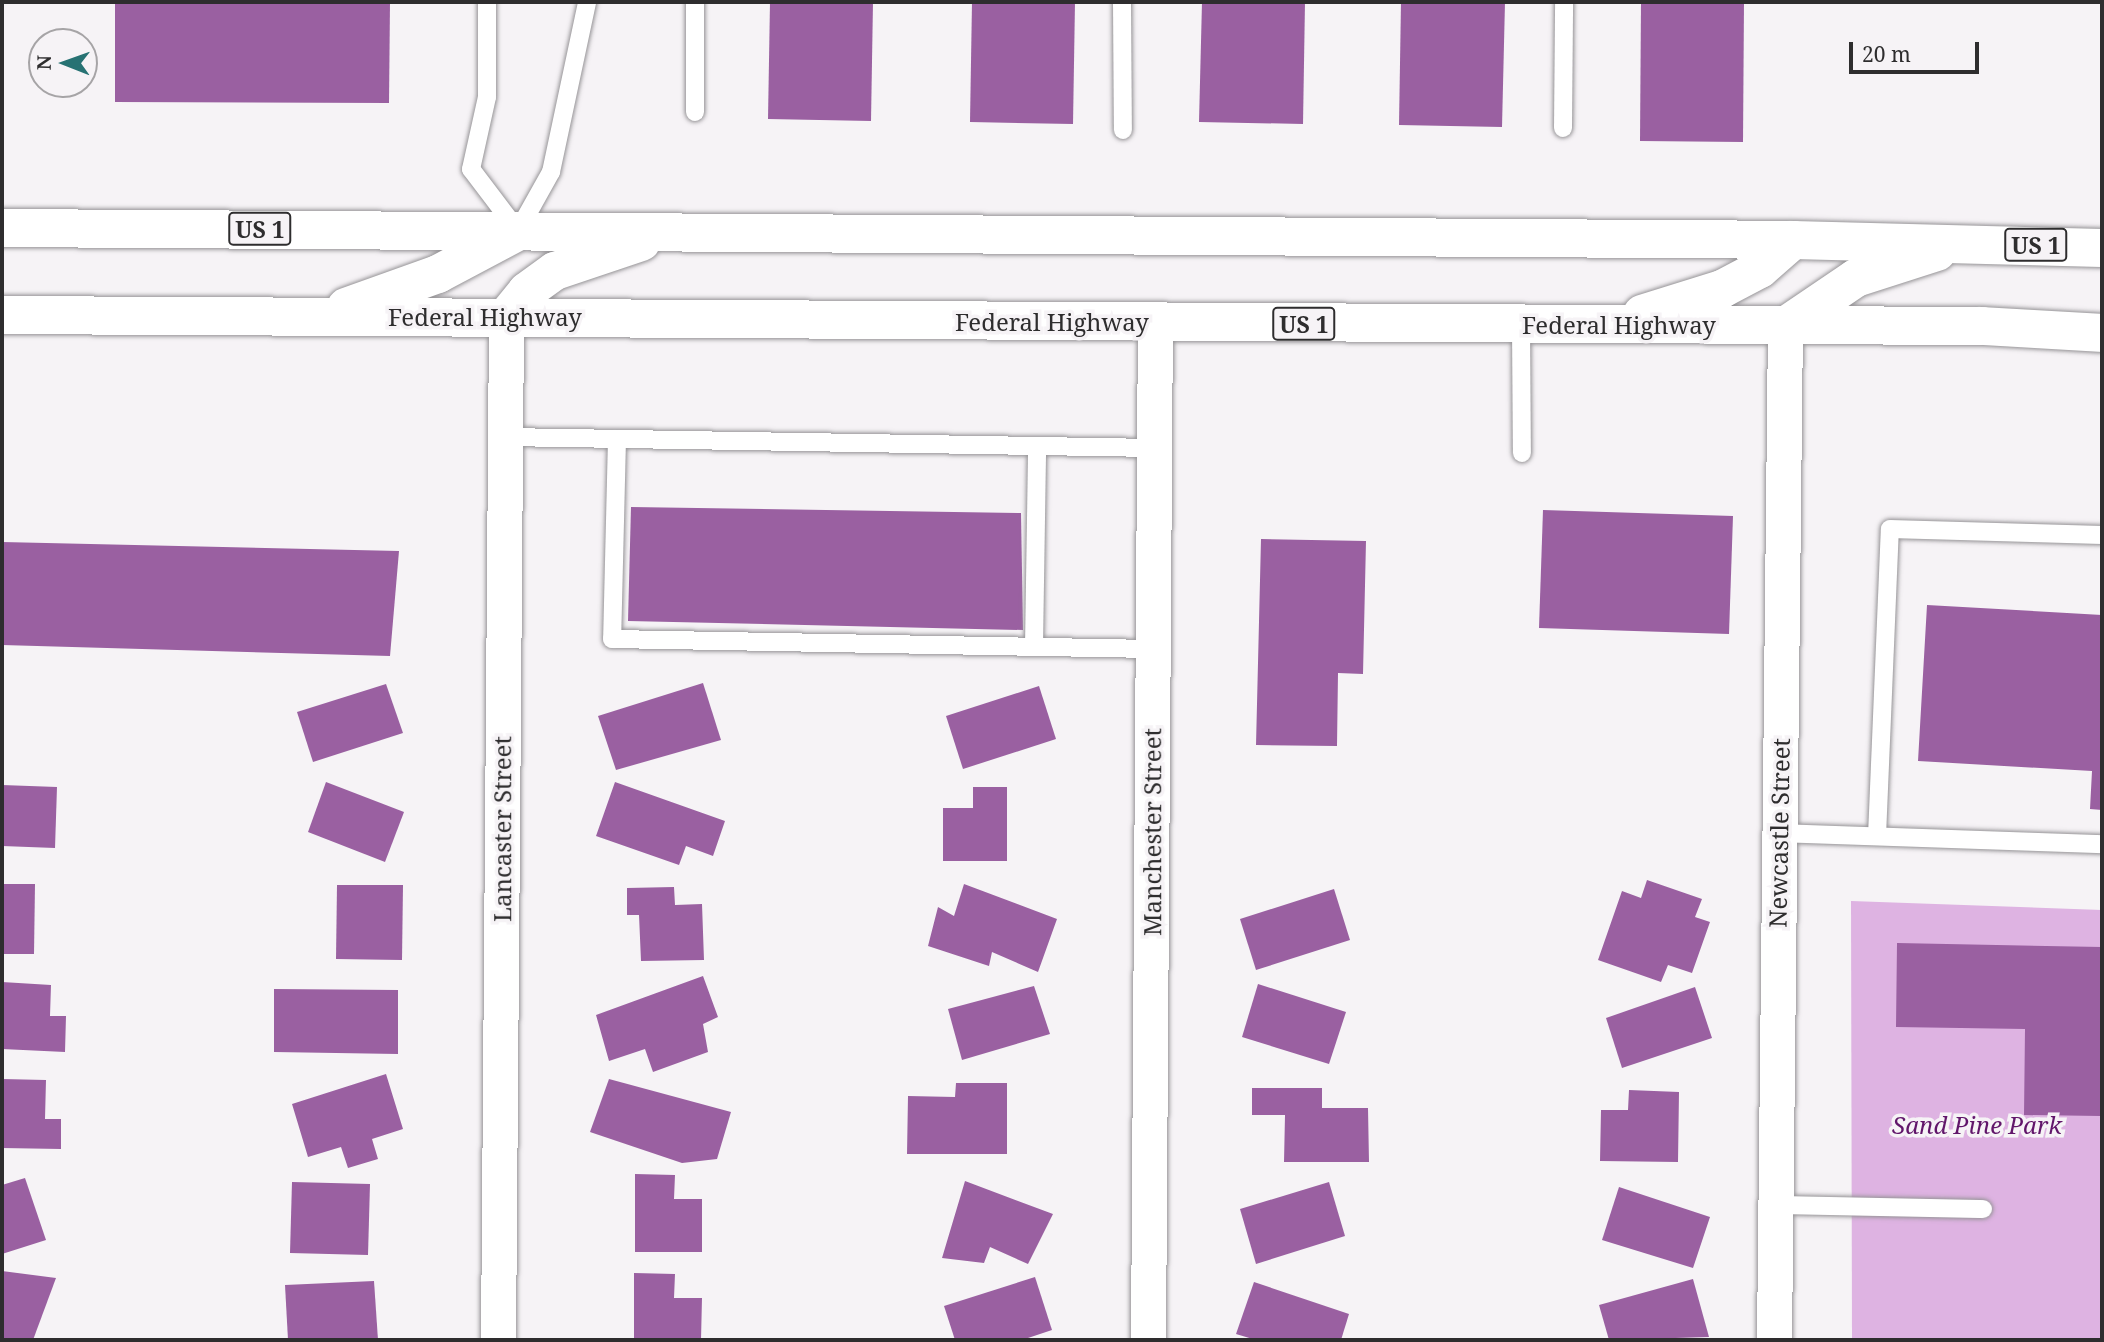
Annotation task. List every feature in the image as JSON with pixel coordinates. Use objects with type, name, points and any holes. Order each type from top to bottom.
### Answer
[{"type":"main road","name":"US 1","points":[[2,228],[1793,240],[1969,242],[2102,248]]},
{"type":"main road","points":[[321,316],[439,274],[518,231]]},
{"type":"main road","points":[[506,317],[527,291],[555,271],[669,232]]},
{"type":"main road","points":[[1606,325],[1722,289],[1760,269],[1793,240]]},
{"type":"main road","points":[[1785,326],[1856,278],[1969,242]]},
{"type":"main road","name":"Federal Highway","points":[[2,315],[1785,326],[2102,333]]},
{"type":"street","name":"Lancaster Street","points":[[498,1340],[506,317]]},
{"type":"street","name":"Manchester Street","points":[[1148,1340],[1155,323]]},
{"type":"street","name":"Newcastle Street","points":[[1774,1340],[1785,326]]},
{"type":"lane","points":[[487,2],[487,97],[471,169],[518,231],[551,172],[587,2]]},
{"type":"lane","points":[[695,2],[695,112]]},
{"type":"lane","points":[[1122,2],[1124,130]]},
{"type":"lane","points":[[1563,128],[1564,2]]},
{"type":"lane","points":[[1521,325],[1522,453]]},
{"type":"lane","points":[[505,437],[1154,448]]},
{"type":"lane","points":[[618,439],[612,639],[1153,649]]},
{"type":"lane","points":[[1034,646],[1037,446]]},
{"type":"lane","points":[[1877,836],[1890,529],[2102,535]]},
{"type":"lane","points":[[1779,833],[2102,844]]},
{"type":"lane","points":[[1776,1205],[1983,1209]]},
{"type":"green space","name":"Sand Pine Park","points":[[1851,901],[2102,910],[2102,1340],[1852,1340]]},
{"type":"building","points":[[115,2],[390,2],[389,103],[115,102]]},
{"type":"building","points":[[770,2],[873,2],[871,121],[768,119]]},
{"type":"building","points":[[972,2],[1075,2],[1073,124],[970,122]]},
{"type":"building","points":[[1202,2],[1305,2],[1303,124],[1199,122]]},
{"type":"building","points":[[1401,2],[1505,2],[1502,127],[1399,125]]},
{"type":"building","points":[[1641,2],[1744,2],[1743,142],[1640,141]]},
{"type":"building","points":[[631,507],[1021,513],[1023,630],[628,621]]},
{"type":"building","points":[[1543,510],[1733,516],[1729,634],[1539,628]]},
{"type":"building","points":[[1261,539],[1366,541],[1363,674],[1338,673],[1337,746],[1256,745]]},
{"type":"building","points":[[2,542],[399,551],[390,656],[2,645]]},
{"type":"building","points":[[1927,605],[2102,615],[2102,810],[2090,809],[2092,771],[1918,761]]},
{"type":"building","points":[[703,683],[721,740],[616,770],[598,716]]},
{"type":"building","points":[[386,684],[403,733],[313,762],[297,712]]},
{"type":"building","points":[[1039,686],[1056,739],[963,769],[946,716]]},
{"type":"building","points":[[326,782],[404,812],[385,862],[308,832]]},
{"type":"building","points":[[615,782],[725,821],[713,856],[686,846],[679,865],[596,836]]},
{"type":"building","points":[[2,785],[57,787],[55,848],[2,846]]},
{"type":"building","points":[[973,787],[1007,787],[1007,861],[943,861],[943,808],[973,808]]},
{"type":"building","points":[[1647,880],[1702,899],[1695,917],[1710,922],[1692,973],[1668,965],[1661,982],[1598,960],[1622,891],[1641,898]]},
{"type":"building","points":[[2,884],[35,884],[34,954],[2,954]]},
{"type":"building","points":[[964,884],[1057,919],[1038,972],[992,952],[989,966],[928,946],[938,907],[954,916]]},
{"type":"building","points":[[337,885],[403,885],[402,960],[336,959]]},
{"type":"building","points":[[674,887],[675,905],[702,904],[704,960],[641,961],[639,915],[627,915],[627,888]]},
{"type":"building","points":[[1334,889],[1350,940],[1256,970],[1240,919]]},
{"type":"building","points":[[1897,943],[2102,947],[2101,1116],[2024,1115],[2025,1029],[1896,1027]]},
{"type":"building","points":[[703,976],[718,1017],[703,1024],[708,1052],[653,1072],[645,1049],[609,1061],[596,1015]]},
{"type":"building","points":[[2,982],[51,985],[50,1016],[66,1016],[65,1052],[2,1049]]},
{"type":"building","points":[[1258,984],[1346,1012],[1329,1064],[1242,1037]]},
{"type":"building","points":[[1034,986],[1050,1034],[962,1060],[948,1009]]},
{"type":"building","points":[[1695,987],[1712,1038],[1622,1068],[1606,1018]]},
{"type":"building","points":[[274,989],[398,990],[398,1054],[274,1052]]},
{"type":"building","points":[[386,1074],[403,1129],[372,1139],[378,1159],[348,1168],[341,1147],[308,1157],[292,1104]]},
{"type":"building","points":[[2,1079],[46,1080],[45,1119],[61,1119],[61,1149],[2,1148]]},
{"type":"building","points":[[609,1079],[731,1112],[717,1159],[682,1163],[590,1132]]},
{"type":"building","points":[[956,1083],[1007,1083],[1007,1154],[907,1154],[908,1096],[955,1097]]},
{"type":"building","points":[[1252,1088],[1322,1088],[1322,1108],[1368,1108],[1369,1162],[1284,1162],[1285,1115],[1252,1115]]},
{"type":"building","points":[[1629,1090],[1679,1092],[1678,1162],[1600,1161],[1601,1110],[1628,1110]]},
{"type":"building","points":[[635,1174],[675,1175],[674,1199],[702,1199],[702,1252],[635,1252]]},
{"type":"building","points":[[25,1178],[46,1240],[2,1254],[2,1185]]},
{"type":"building","points":[[965,1181],[1053,1214],[1028,1264],[990,1247],[984,1263],[942,1258]]},
{"type":"building","points":[[292,1182],[370,1184],[368,1255],[290,1253]]},
{"type":"building","points":[[1329,1182],[1345,1236],[1256,1264],[1240,1209]]},
{"type":"building","points":[[1619,1187],[1710,1217],[1693,1268],[1602,1240]]},
{"type":"building","points":[[2,1271],[56,1278],[33,1340],[2,1340]]},
{"type":"building","points":[[634,1273],[675,1274],[674,1298],[702,1298],[701,1340],[634,1340]]},
{"type":"building","points":[[1035,1277],[1052,1330],[1022,1340],[955,1340],[944,1306]]},
{"type":"building","points":[[1693,1279],[1709,1337],[1609,1340],[1599,1305]]},
{"type":"building","points":[[374,1281],[378,1340],[288,1340],[285,1285]]},
{"type":"building","points":[[1254,1282],[1349,1314],[1341,1340],[1256,1340],[1236,1334]]}]
